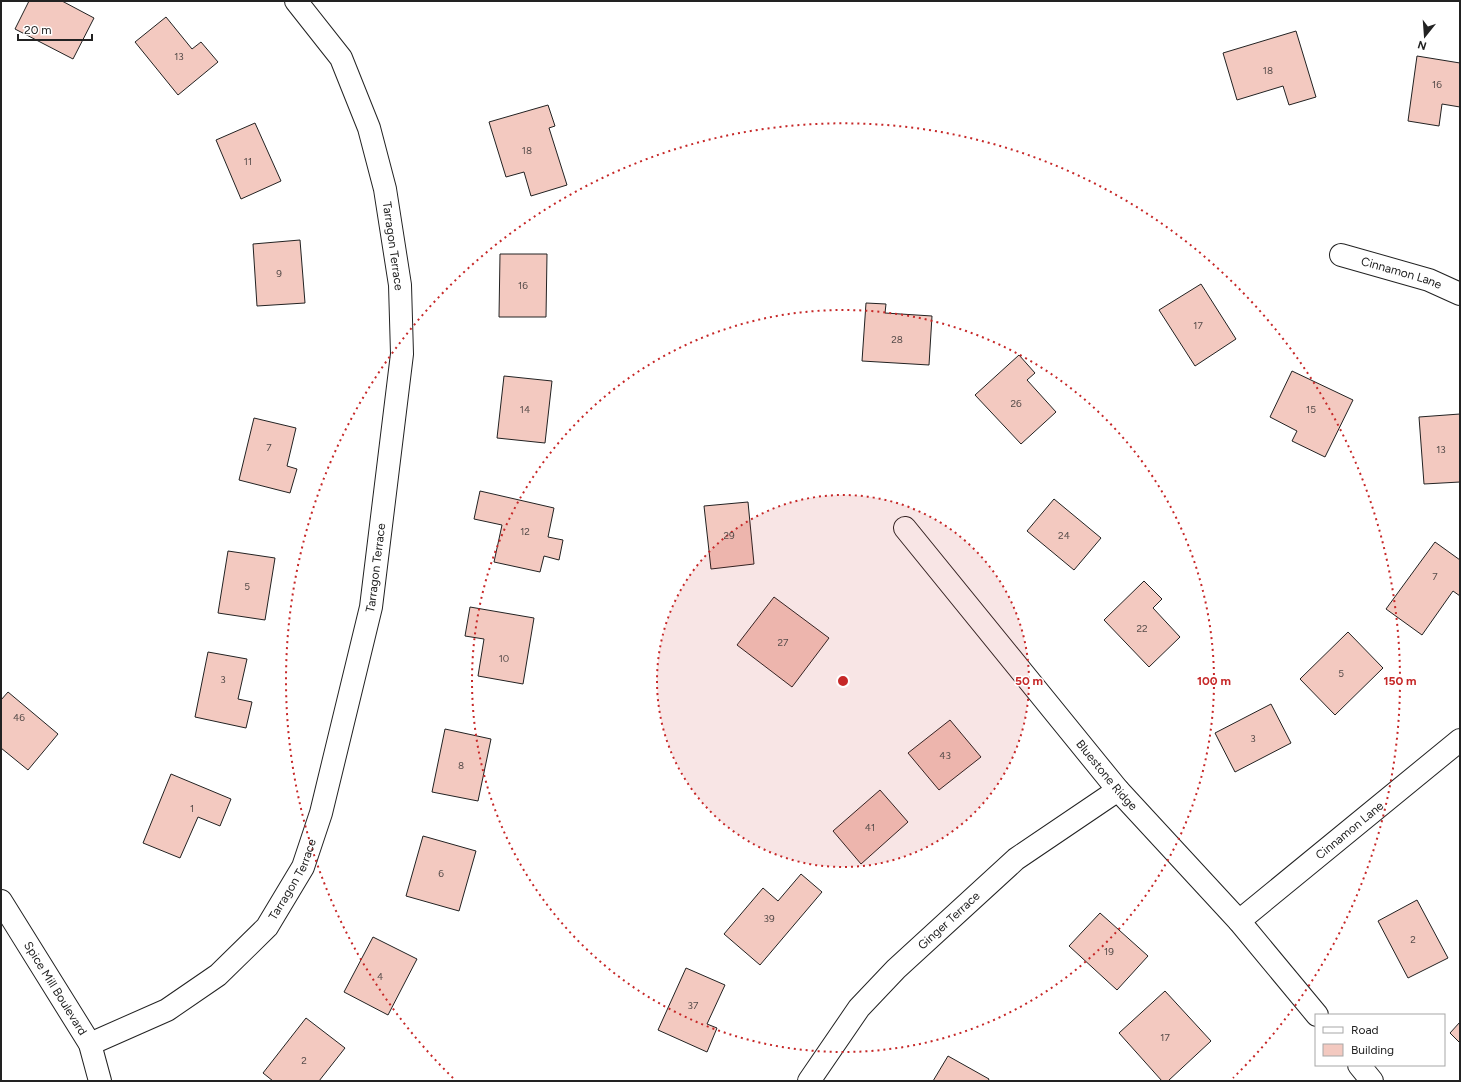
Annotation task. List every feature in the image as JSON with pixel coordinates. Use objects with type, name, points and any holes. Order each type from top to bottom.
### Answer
[{"type":"street","name":"Tarragon Terrace","points":[[90,1044],[167,1010],[218,976],[267,927],[303,867],[321,813],[371,607],[402,354],[400,285],[385,189],[369,128],[341,58],[296,1]]},
{"type":"street","name":"Cinnamon Lane","points":[[1341,255],[1429,280],[1460,294]]},
{"type":"street","name":"Bluestone Ridge","points":[[905,528],[1118,790],[1239,921],[1316,1014]]},
{"type":"street","name":"Cinnamon Lane","points":[[1239,921],[1460,740]]},
{"type":"street","name":"Ginger Terrace","points":[[809,1081],[859,1008],[896,969],[1016,859],[1118,790]]},
{"type":"street","name":"Spice Mill Boulevard","points":[[1,901],[90,1044],[100,1081]]},
{"type":"street","points":[[1360,1066],[1372,1081]]},
{"type":"building","points":[[29,1],[62,1],[94,18],[73,59],[15,29]]},
{"type":"building","points":[[166,17],[192,49],[201,42],[218,62],[178,95],[135,42]]},
{"type":"building","points":[[1296,31],[1316,97],[1289,105],[1283,86],[1237,100],[1223,53]]},
{"type":"building","points":[[1417,56],[1460,63],[1460,107],[1442,104],[1439,126],[1408,121]]},
{"type":"building","points":[[548,105],[555,126],[549,128],[567,185],[531,196],[524,172],[506,177],[489,122]]},
{"type":"building","points":[[255,123],[281,181],[241,199],[216,140]]},
{"type":"building","points":[[300,240],[305,303],[257,306],[253,244]]},
{"type":"building","points":[[500,254],[547,254],[546,317],[499,317]]},
{"type":"building","points":[[1201,284],[1236,339],[1195,366],[1159,310]]},
{"type":"building","points":[[866,303],[886,304],[885,313],[932,316],[929,365],[862,361]]},
{"type":"building","points":[[1019,355],[1035,373],[1027,380],[1056,412],[1021,444],[975,395]]},
{"type":"building","points":[[1292,371],[1353,400],[1325,457],[1292,441],[1297,431],[1270,417]]},
{"type":"building","points":[[504,376],[552,381],[545,443],[497,438]]},
{"type":"building","points":[[1460,414],[1460,482],[1424,484],[1419,417]]},
{"type":"building","points":[[254,418],[296,428],[287,466],[297,469],[290,493],[239,480]]},
{"type":"building","points":[[480,491],[554,508],[548,537],[563,540],[559,560],[544,556],[540,572],[494,562],[502,525],[474,519]]},
{"type":"building","points":[[1054,499],[1101,538],[1074,570],[1027,531]]},
{"type":"building","points":[[748,502],[754,564],[711,569],[704,506]]},
{"type":"building","points":[[1435,542],[1460,560],[1460,596],[1453,591],[1422,635],[1386,609]]},
{"type":"building","points":[[228,551],[275,558],[265,620],[218,613]]},
{"type":"building","points":[[1144,581],[1162,599],[1153,608],[1180,637],[1149,667],[1104,620]]},
{"type":"building","points":[[774,597],[829,638],[792,687],[737,645]]},
{"type":"building","points":[[470,607],[534,618],[523,684],[478,676],[484,639],[465,636]]},
{"type":"building","points":[[1348,632],[1383,668],[1335,715],[1300,679]]},
{"type":"building","points":[[208,652],[247,659],[238,699],[252,702],[246,728],[195,717]]},
{"type":"building","points":[[8,692],[58,734],[28,770],[1,748],[1,700]]},
{"type":"building","points":[[1271,704],[1291,743],[1235,772],[1215,733]]},
{"type":"building","points":[[950,720],[981,757],[939,790],[908,753]]},
{"type":"building","points":[[445,729],[491,739],[478,801],[432,792]]},
{"type":"building","points":[[171,774],[231,799],[220,826],[198,817],[180,858],[143,843]]},
{"type":"building","points":[[880,790],[908,822],[861,864],[833,831]]},
{"type":"building","points":[[423,836],[476,851],[459,911],[406,896]]},
{"type":"building","points":[[801,874],[822,892],[760,965],[724,934],[763,888],[778,901]]},
{"type":"building","points":[[1417,900],[1448,958],[1408,978],[1378,921]]},
{"type":"building","points":[[1100,913],[1148,956],[1117,990],[1069,946]]},
{"type":"building","points":[[373,937],[417,959],[388,1015],[344,992]]},
{"type":"building","points":[[686,968],[725,985],[707,1024],[717,1028],[707,1052],[658,1030]]},
{"type":"building","points":[[1165,991],[1211,1041],[1168,1081],[1162,1081],[1119,1033]]},
{"type":"building","points":[[306,1018],[345,1048],[319,1081],[273,1081],[263,1073]]},
{"type":"building","points":[[1460,1022],[1460,1043],[1450,1033]]},
{"type":"building","points":[[948,1056],[989,1079],[988,1081],[933,1081]]}]
